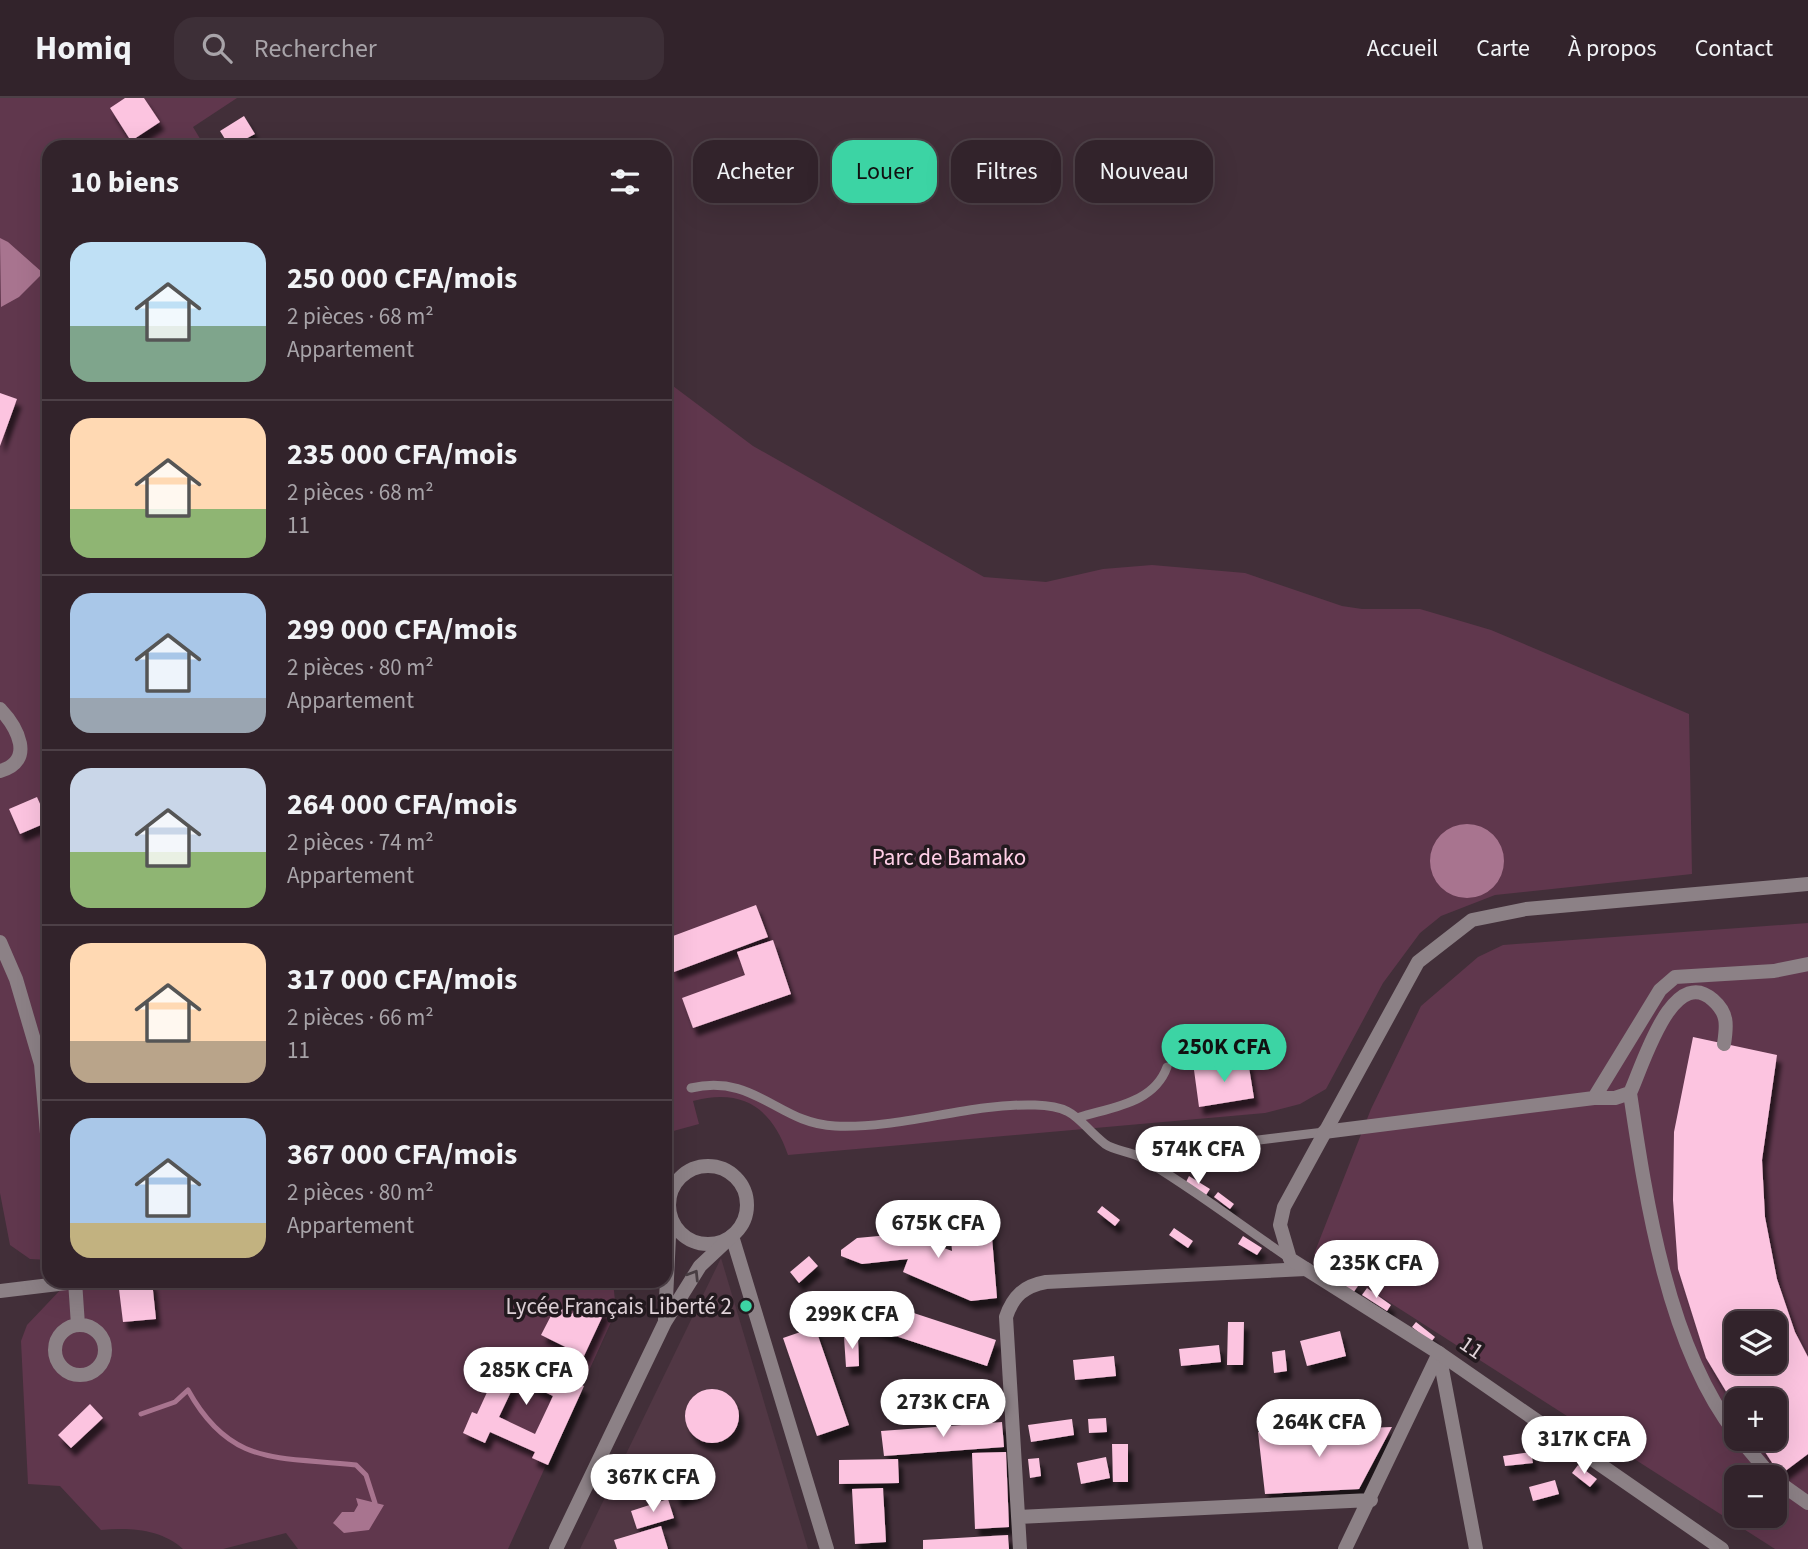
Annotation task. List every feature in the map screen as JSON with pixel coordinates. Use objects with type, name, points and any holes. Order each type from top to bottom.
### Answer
[{"type":"street","points":[[0,709],[16,727],[21,744],[21,753],[15,761],[0,771]]},
{"type":"street","points":[[1290,1259],[1280,1225],[1284,1207],[1324,1132],[1418,962],[1472,920],[1526,909],[1808,884]]},
{"type":"street","points":[[0,942],[16,979],[42,1076]]},
{"type":"street","points":[[1594,1098],[1660,990],[1675,977],[1774,971],[1808,964]]},
{"type":"street","points":[[1724,1044],[1727,1018],[1721,1006],[1709,996],[1695,993],[1681,995],[1669,1006],[1630,1093],[1646,1198],[1685,1336],[1724,1418]]},
{"type":"street","points":[[1324,1132],[1594,1098],[1615,1098],[1630,1093]]},
{"type":"street","points":[[556,1549],[665,1322],[700,1266],[743,1222],[747,1199],[737,1178],[717,1166],[694,1168],[675,1182],[672,1192]]},
{"type":"street","points":[[672,1220],[677,1230],[688,1239],[703,1244],[732,1236]]},
{"type":"street","points":[[732,1236],[827,1549]]},
{"type":"street","name":"11","points":[[1290,1259],[1439,1353],[1722,1549]]},
{"type":"street","points":[[1020,1549],[1006,1317],[1011,1303],[1021,1292],[1031,1285],[1046,1282],[1306,1269]]},
{"type":"street","points":[[0,1291],[42,1285]]},
{"type":"street","points":[[75,1288],[78,1325]]},
{"type":"street","points":[[665,1322],[667,1288]]},
{"type":"street","points":[[1345,1549],[1371,1500],[1439,1353]]},
{"type":"street","points":[[1439,1353],[1476,1549]]},
{"type":"street","points":[[1750,1451],[1762,1465]]},
{"type":"street","points":[[1787,1488],[1808,1503]]},
{"type":"street","points":[[1018,1517],[1371,1500]]},
{"type":"lane","points":[[1080,1117],[1140,1099],[1162,1082],[1167,1067]]},
{"type":"lane","points":[[691,1088],[725,1083],[748,1090],[810,1121],[833,1127],[1033,1104],[1054,1106],[1080,1117],[1107,1145],[1137,1155],[1324,1132]]},
{"type":"lane","name":"11","points":[[1137,1155],[1290,1259]]},
{"type":"shaded area","points":[[0,238],[42,272],[19,297],[1,307]]},
{"type":"shaded area","points":[[1467,824],[1481,827],[1493,835],[1501,847],[1504,861],[1501,875],[1493,887],[1481,895],[1467,898],[1453,895],[1441,887],[1433,875],[1430,861],[1433,847],[1441,835],[1453,827]]},
{"type":"shaded area","points":[[721,1258],[808,1549],[580,1549]]},
{"type":"shaded area","points":[[356,1498],[384,1505],[369,1530],[344,1533],[333,1523],[342,1512],[354,1512],[358,1505]]},
{"type":"green space","points":[[0,98],[237,98],[193,127],[201,140],[42,140],[42,1260],[30,1259],[10,1245],[0,1193]]},
{"type":"green space","name":"Parc de Bamako","points":[[672,385],[753,446],[984,577],[1046,582],[1103,569],[1152,565],[1245,573],[1342,606],[1362,609],[1420,609],[1491,630],[1689,714],[1692,874],[1495,895],[1441,916],[1420,933],[1383,983],[1326,1089],[1300,1104],[1265,1113],[788,1155],[773,1125],[764,1114],[741,1100],[727,1097],[693,1101],[699,1124],[672,1131]]},
{"type":"green space","points":[[1808,923],[1808,1549],[1775,1549],[1742,1528],[1787,1528],[1787,1465],[1724,1465],[1724,1516],[1314,1254],[1371,1109],[1421,1006],[1478,957],[1503,945]]},
{"type":"green space","points":[[62,1288],[614,1288],[616,1311],[508,1549],[298,1549],[286,1533],[223,1549],[183,1549],[175,1542],[155,1533],[123,1529],[101,1530],[60,1486],[28,1484],[21,1341],[27,1325]]},
{"type":"building","points":[[125,98],[144,98],[160,122],[130,140],[110,108]]},
{"type":"building","points":[[244,116],[255,134],[243,140],[226,140],[220,131]]},
{"type":"building","points":[[0,393],[17,399],[0,446]]},
{"type":"building","points":[[37,797],[42,808],[42,825],[20,834],[9,809]]},
{"type":"building","points":[[756,905],[768,937],[674,972],[672,936]]},
{"type":"building","points":[[773,940],[791,994],[693,1028],[682,998],[745,975],[737,952]]},
{"type":"building","points":[[1693,1037],[1777,1055],[1762,1160],[1765,1217],[1777,1279],[1795,1332],[1808,1357],[1808,1454],[1787,1470],[1787,1465],[1774,1465],[1764,1451],[1787,1451],[1787,1388],[1724,1388],[1706,1358],[1678,1269],[1673,1200],[1674,1132]]},
{"type":"building","points":[[1248,1061],[1254,1098],[1199,1107],[1194,1070]]},
{"type":"building","points":[[1189,1176],[1210,1189],[1206,1195],[1186,1182]]},
{"type":"building","points":[[1218,1192],[1234,1204],[1230,1209],[1214,1197]]},
{"type":"building","points":[[1102,1206],[1120,1220],[1115,1226],[1097,1212]]},
{"type":"building","points":[[991,1225],[997,1298],[971,1301],[903,1272],[908,1259],[862,1264],[841,1256],[841,1250],[857,1238],[911,1233],[910,1235],[952,1251],[950,1229]]},
{"type":"building","points":[[1174,1228],[1193,1241],[1188,1248],[1169,1235]]},
{"type":"building","points":[[1243,1236],[1262,1248],[1257,1255],[1238,1244]]},
{"type":"building","points":[[809,1256],[818,1266],[799,1283],[790,1272]]},
{"type":"building","points":[[1334,1269],[1358,1286],[1353,1293],[1330,1275]]},
{"type":"building","points":[[119,1288],[153,1288],[156,1319],[123,1322]]},
{"type":"building","points":[[1367,1288],[1391,1305],[1387,1311],[1362,1295]]},
{"type":"building","points":[[868,1298],[996,1340],[987,1366],[859,1324]]},
{"type":"building","points":[[580,1299],[605,1311],[584,1356],[541,1335],[556,1306],[572,1314]]},
{"type":"building","points":[[1228,1322],[1244,1322],[1243,1365],[1227,1365]]},
{"type":"building","points":[[1416,1322],[1435,1337],[1431,1342],[1412,1327]]},
{"type":"building","points":[[815,1327],[849,1425],[817,1436],[783,1338]]},
{"type":"building","points":[[1340,1331],[1346,1356],[1307,1366],[1300,1341]]},
{"type":"building","points":[[858,1336],[859,1366],[846,1367],[844,1337]]},
{"type":"building","points":[[1219,1345],[1221,1362],[1181,1366],[1179,1349]]},
{"type":"building","points":[[1285,1350],[1287,1371],[1274,1373],[1272,1352]]},
{"type":"building","points":[[506,1351],[584,1386],[548,1465],[532,1458],[535,1452],[490,1432],[485,1443],[463,1433],[472,1412],[477,1414]],"holes":[[[517,1379],[553,1396],[535,1434],[499,1417]]]},
{"type":"building","points":[[1114,1356],[1116,1376],[1075,1380],[1073,1360]]},
{"type":"building","points":[[712,1389],[731,1397],[739,1416],[731,1435],[712,1443],[693,1435],[685,1416],[693,1397]]},
{"type":"building","points":[[90,1404],[103,1418],[71,1448],[58,1435]]},
{"type":"building","points":[[1106,1418],[1107,1432],[1089,1433],[1088,1419]]},
{"type":"building","points":[[1072,1419],[1074,1435],[1031,1442],[1028,1425]]},
{"type":"building","points":[[1002,1422],[1004,1447],[884,1456],[881,1431]]},
{"type":"building","points":[[1392,1427],[1359,1489],[1265,1494],[1258,1432]]},
{"type":"building","points":[[1112,1444],[1128,1444],[1128,1482],[1113,1482]]},
{"type":"building","points":[[1006,1452],[1009,1527],[975,1529],[972,1453]]},
{"type":"building","points":[[1531,1452],[1533,1463],[1505,1466],[1503,1456]]},
{"type":"building","points":[[1106,1457],[1110,1478],[1081,1484],[1077,1463]]},
{"type":"building","points":[[1039,1458],[1041,1476],[1030,1478],[1028,1459]]},
{"type":"building","points":[[898,1459],[899,1483],[839,1484],[839,1460]]},
{"type":"building","points":[[688,1463],[697,1492],[677,1499],[668,1470]]},
{"type":"building","points":[[1578,1465],[1597,1479],[1590,1487],[1572,1473]]},
{"type":"building","points":[[1555,1480],[1559,1494],[1533,1501],[1529,1487]]},
{"type":"building","points":[[883,1488],[886,1542],[855,1544],[852,1489]]},
{"type":"building","points":[[668,1499],[674,1518],[637,1529],[631,1511]]},
{"type":"building","points":[[661,1526],[668,1549],[617,1549],[614,1540]]},
{"type":"building","points":[[1008,1535],[1009,1549],[923,1549],[923,1540]]},
{"type":"waterway","points":[[141,1414],[175,1402],[188,1390],[204,1415],[240,1446],[280,1458],[356,1465],[366,1475],[375,1503]]},
{"type":"place","name":"Lycée Français Liberté 2","points":[[746,1306]]}]
